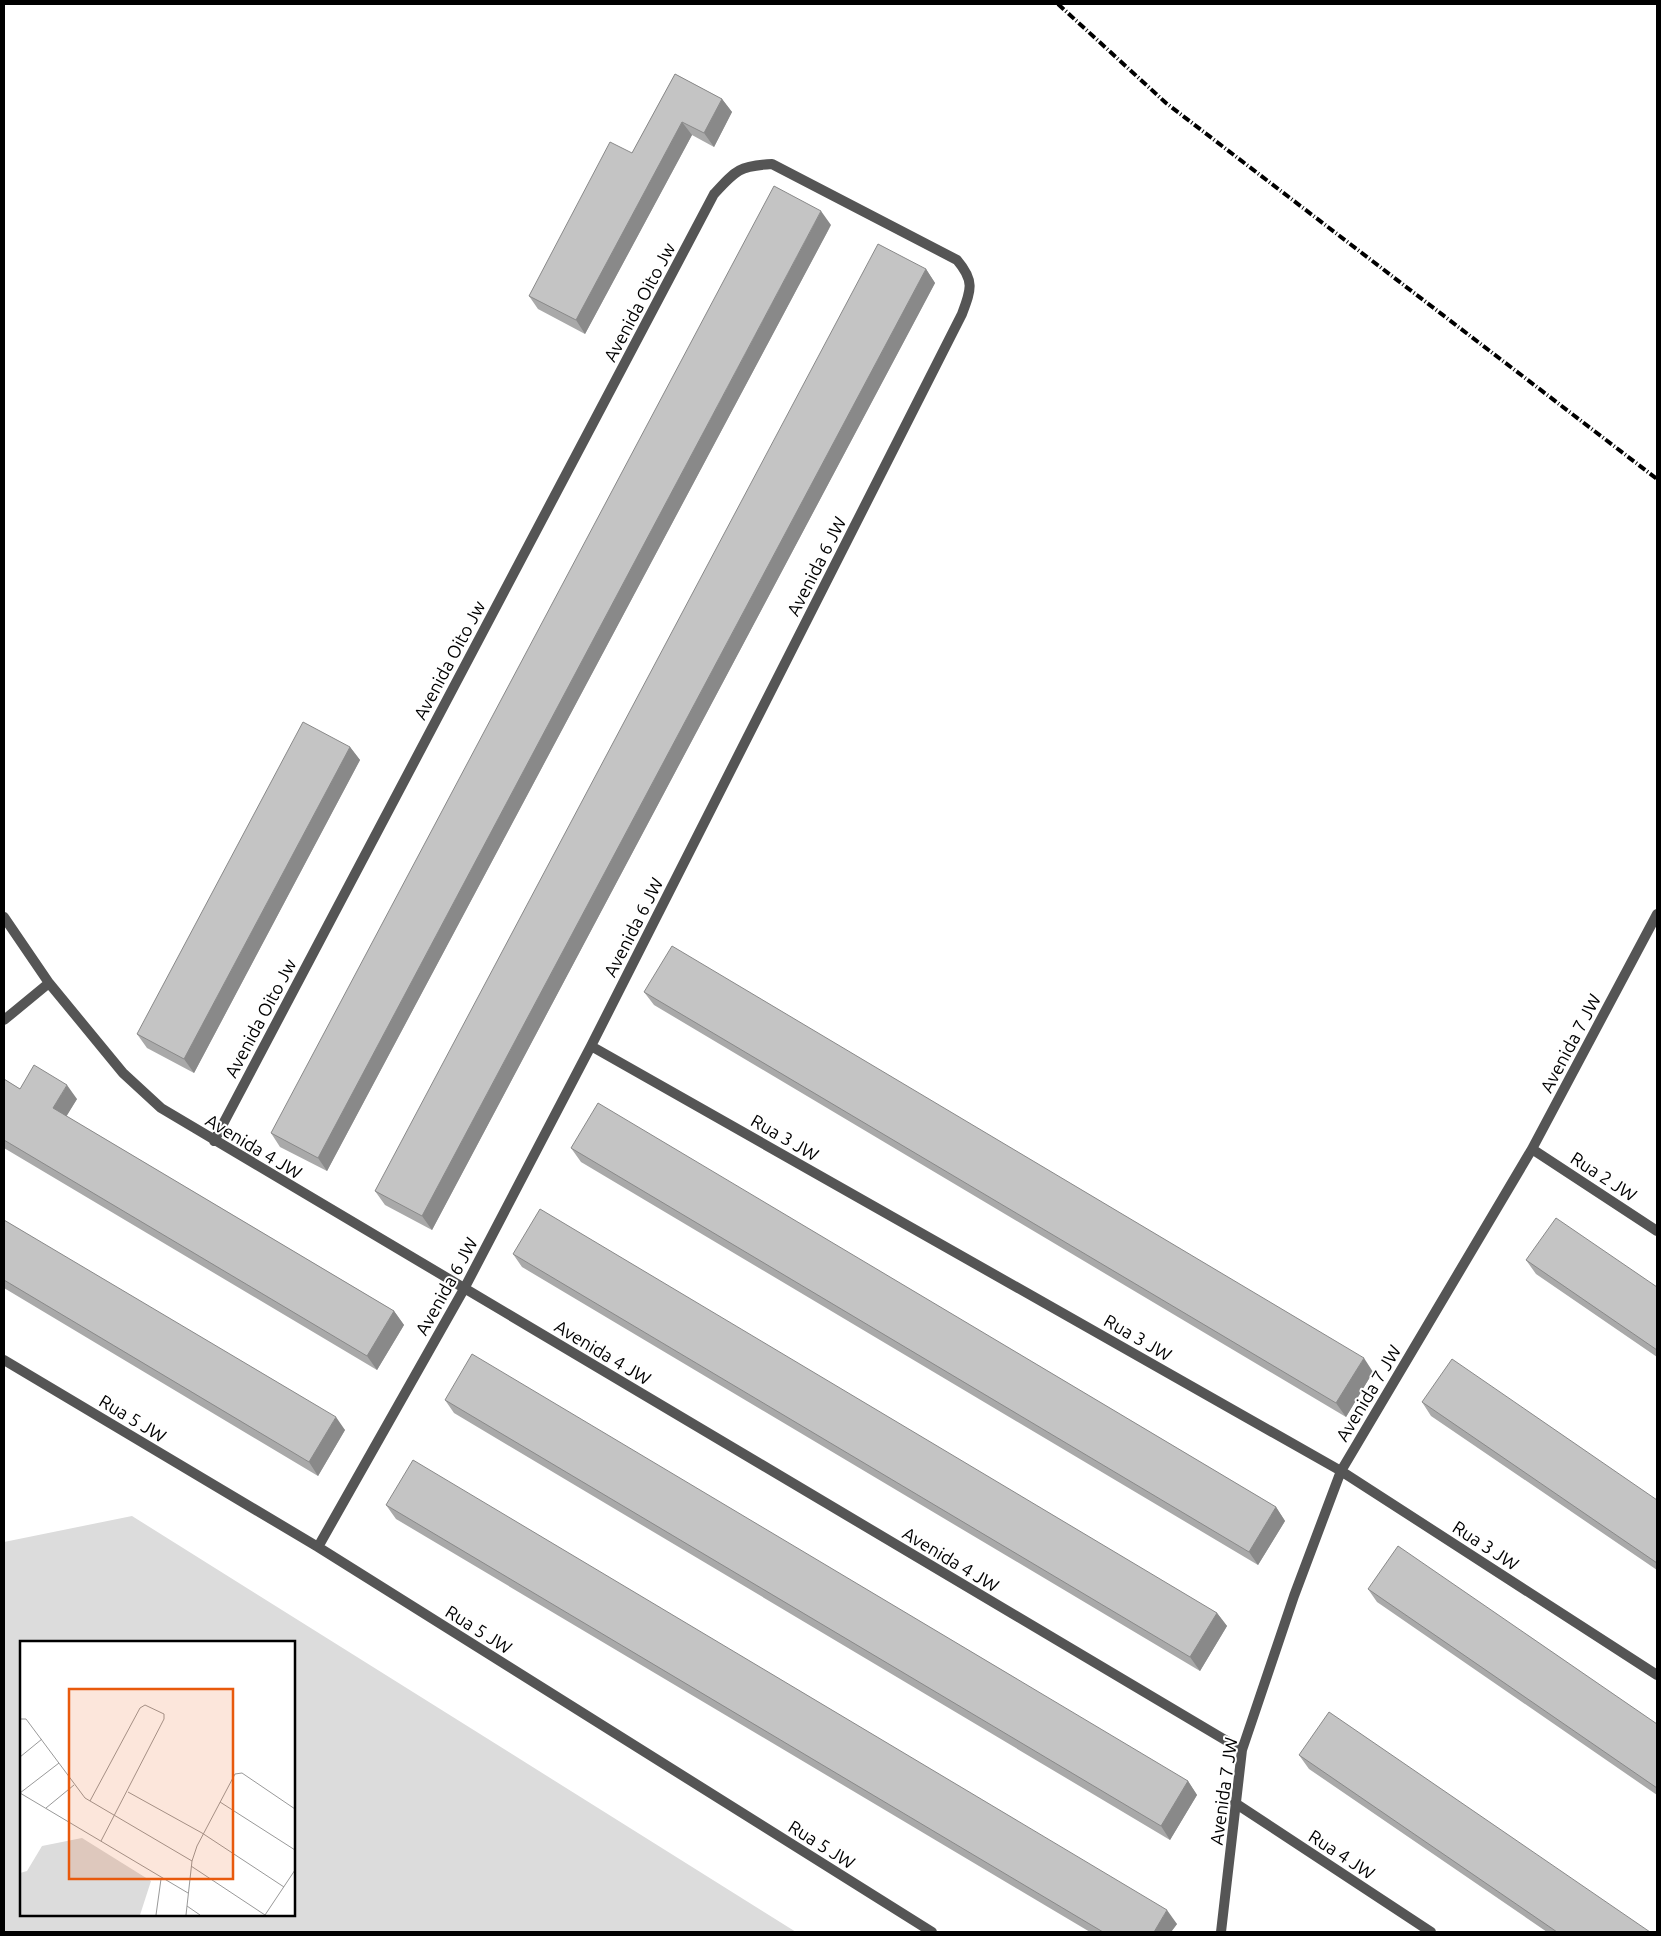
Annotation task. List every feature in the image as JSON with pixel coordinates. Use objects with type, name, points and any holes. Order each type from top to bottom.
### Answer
[{"type":"street","name":"Avenida Oito Jw","points":[[214,1141],[714,194],[733,173],[749,165],[772,164],[957,260],[968,272],[970,291],[962,314]]},
{"type":"street","name":"Avenida 6 JW","points":[[318,1547],[464,1289],[591,1046],[962,314]]},
{"type":"street","name":"Avenida 7 JW","points":[[1221,1932],[1242,1750],[1294,1596],[1341,1471],[1532,1149],[1657,914]]},
{"type":"street","name":"Avenida 4 JW","points":[[4,918],[49,983],[123,1073],[161,1108],[1242,1750]]},
{"type":"street","points":[[4,1020],[49,983]]},
{"type":"street","name":"Rua 3 JW","points":[[591,1046],[1341,1471],[1657,1675]]},
{"type":"street","name":"Rua 2 JW","points":[[1532,1149],[1657,1230]]},
{"type":"street","name":"Rua 5 JW","points":[[4,1360],[318,1547],[928,1931]]},
{"type":"street","name":"Rua 4 JW","points":[[1235,1803],[1431,1932]]},
{"type":"shaded area","points":[[132,1516],[796,1932],[4,1932],[4,1542]]},
{"type":"building","points":[[675,74],[722,99],[704,133],[682,122],[576,320],[529,296],[610,142],[632,153]]},
{"type":"building","points":[[774,186],[821,211],[318,1158],[271,1133]]},
{"type":"building","points":[[878,244],[926,269],[422,1216],[375,1191]]},
{"type":"building","points":[[303,722],[350,747],[184,1059],[137,1034]]},
{"type":"building","points":[[672,946],[1364,1358],[1336,1403],[644,992]]},
{"type":"building","points":[[34,1065],[67,1085],[53,1108],[394,1311],[367,1356],[4,1140],[4,1079],[20,1089]]},
{"type":"building","points":[[598,1103],[1276,1507],[1249,1552],[571,1148]]},
{"type":"building","points":[[540,1209],[1217,1613],[1190,1657],[513,1254]]},
{"type":"building","points":[[1556,1218],[1657,1287],[1657,1350],[1526,1260]]},
{"type":"building","points":[[4,1220],[336,1417],[309,1462],[4,1280]]},
{"type":"building","points":[[472,1354],[1188,1781],[1161,1826],[445,1400]]},
{"type":"building","points":[[1452,1359],[1657,1500],[1657,1563],[1422,1402]]},
{"type":"building","points":[[413,1460],[1167,1910],[1154,1932],[1103,1932],[386,1505]]},
{"type":"building","points":[[1398,1546],[1657,1724],[1657,1788],[1368,1589]]},
{"type":"building","points":[[1329,1712],[1650,1932],[1557,1932],[1299,1755]]},
{"type":"railway","points":[[1058,4],[1166,103],[1657,479]]}]
